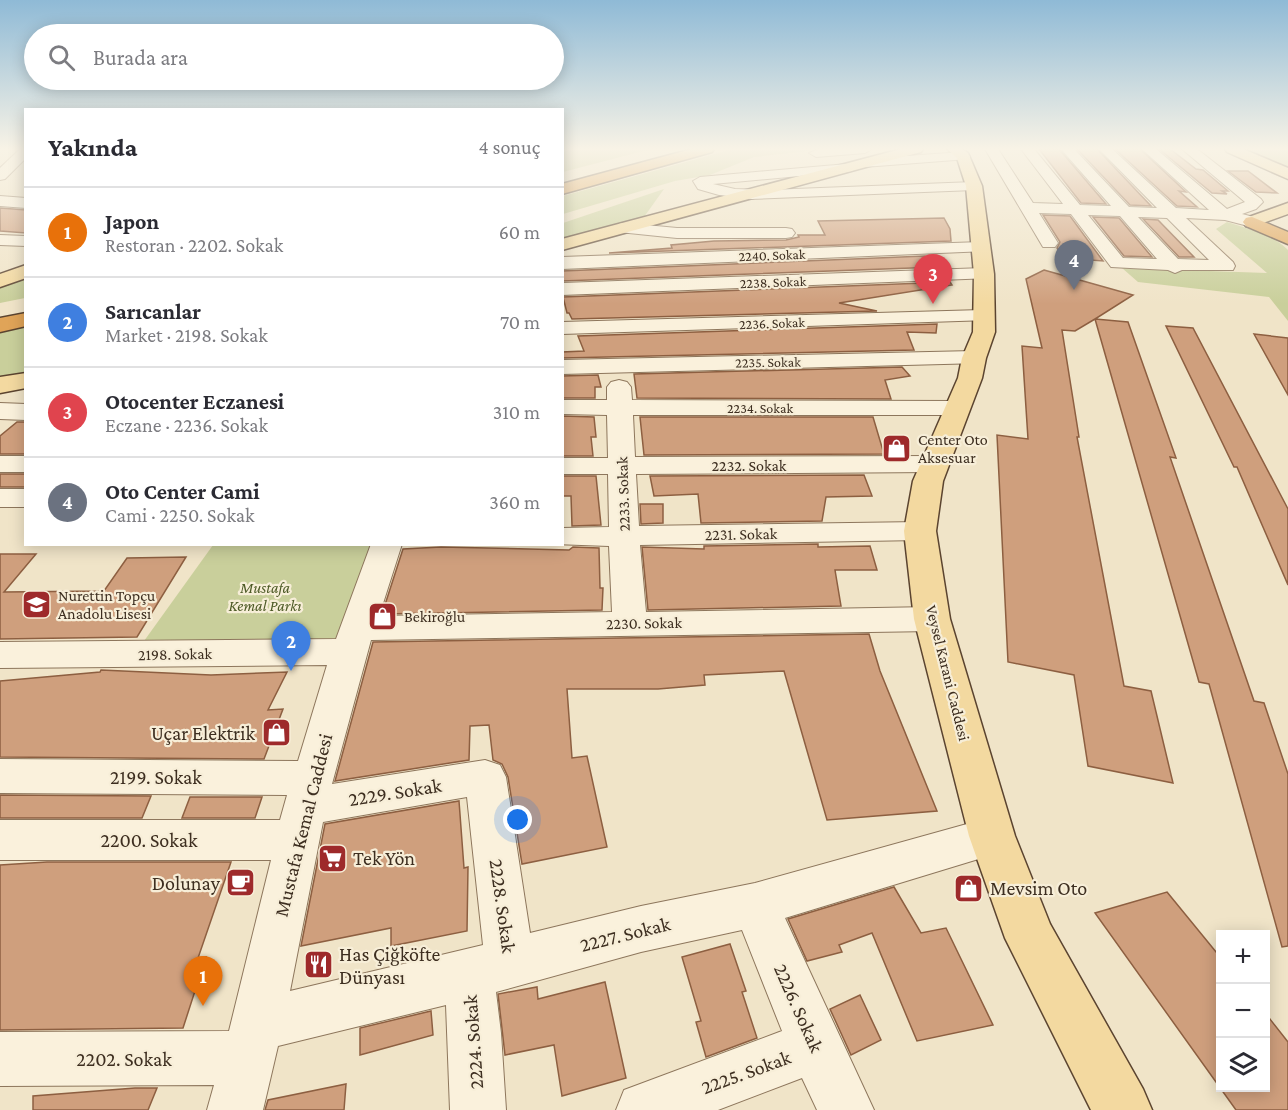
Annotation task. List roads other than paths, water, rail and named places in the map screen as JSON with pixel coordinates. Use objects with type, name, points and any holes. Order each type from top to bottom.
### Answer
[{"type":"highway","points":[[1252,222],[1288,239]]},
{"type":"highway","points":[[0,311],[24,305]]},
{"type":"highway","points":[[0,325],[24,319]]},
{"type":"main road","points":[[564,244],[704,208],[756,201]]},
{"type":"main road","name":"Veysel Karani Caddesi","points":[[973,201],[984,332],[974,358],[970,378],[928,481],[920,531],[932,620],[992,836],[1030,938],[1122,1110]]},
{"type":"main road","points":[[1252,222],[1288,208]]},
{"type":"main road","points":[[0,281],[24,273]]},
{"type":"main road","points":[[0,385],[24,380]]},
{"type":"street","points":[[0,201],[24,203]]},
{"type":"street","points":[[745,201],[751,203],[766,201]]},
{"type":"street","name":"2240. Sokak","points":[[564,263],[968,201]]},
{"type":"street","name":"2238. Sokak","points":[[564,289],[969,201]]},
{"type":"street","points":[[979,201],[1028,208],[1224,215],[1252,222]]},
{"type":"street","points":[[1068,201],[1118,263],[1175,267],[1226,267],[1158,201]]},
{"type":"street","points":[[1113,201],[1175,267]]},
{"type":"street","points":[[1208,201],[1224,215]]},
{"type":"street","points":[[1224,215],[1250,206],[1255,202],[1253,201]]},
{"type":"street","points":[[1028,208],[1049,243]]},
{"type":"street","points":[[625,228],[677,233],[801,232]]},
{"type":"street","points":[[0,240],[24,241]]},
{"type":"street","name":"2236. Sokak","points":[[564,328],[982,316]]},
{"type":"street","name":"2233. Sokak","points":[[626,327],[621,408],[624,536],[630,623]]},
{"type":"street","name":"2235. Sokak","points":[[564,367],[974,358]]},
{"type":"street","name":"2234. Sokak","points":[[564,407],[958,408]]},
{"type":"street","points":[[0,411],[24,412]]},
{"type":"street","points":[[0,464],[24,464]]},
{"type":"street","name":"2232. Sokak","points":[[564,466],[935,464]]},
{"type":"street","points":[[0,498],[24,498]]},
{"type":"street","name":"2231. Sokak","points":[[564,537],[920,531]]},
{"type":"street","name":"Mustafa Kemal Caddesi","points":[[235,1110],[305,808],[353,640],[386,546]]},
{"type":"street","name":"2230. Sokak","points":[[353,640],[630,623],[932,620]]},
{"type":"street","name":"2198. Sokak","points":[[0,656],[353,640]]},
{"type":"street","name":"2199. Sokak","points":[[0,776],[305,808]]},
{"type":"street","name":"2229. Sokak","points":[[305,808],[485,777]]},
{"type":"street","name":"2228. Sokak","points":[[485,777],[489,969]]},
{"type":"street","name":"2200. Sokak","points":[[0,840],[305,808]]},
{"type":"street","name":"2227. Sokak","points":[[252,1042],[489,969],[640,929],[755,905],[992,836]]},
{"type":"street","name":"2226. Sokak","points":[[755,905],[815,1046],[846,1110]]},
{"type":"street","name":"2224. Sokak","points":[[478,1110],[475,1033],[489,969]]},
{"type":"street","name":"2202. Sokak","points":[[0,1059],[252,1042]]},
{"type":"street","name":"2225. Sokak","points":[[644,1110],[815,1046]]},
{"type":"place","name":"Oto Center Cami","points":[[1074,290]]},
{"type":"place","name":"Otocenter Eczanesi","points":[[933,304]]},
{"type":"place","name":"Center Oto Aksesuar","points":[[897,448]]},
{"type":"place","name":"Nurettin Topçu Anadolu Lisesi","points":[[37,604]]},
{"type":"place","name":"Bekiroğlu","points":[[383,616]]},
{"type":"place","name":"Sarıcanlar","points":[[291,671]]},
{"type":"place","name":"Uçar Elektrik","points":[[276,733]]},
{"type":"place","name":"Tek Yön","points":[[332,858]]},
{"type":"place","name":"Dolunay","points":[[241,883]]},
{"type":"place","name":"Mevsim Oto","points":[[969,888]]},
{"type":"place","name":"Has Çiğköfte Dünyası","points":[[318,965]]},
{"type":"place","name":"Japon","points":[[203,1006]]},
{"type":"park label","name":"Mustafa Kemal Parkı","points":[[265,596]]}]
